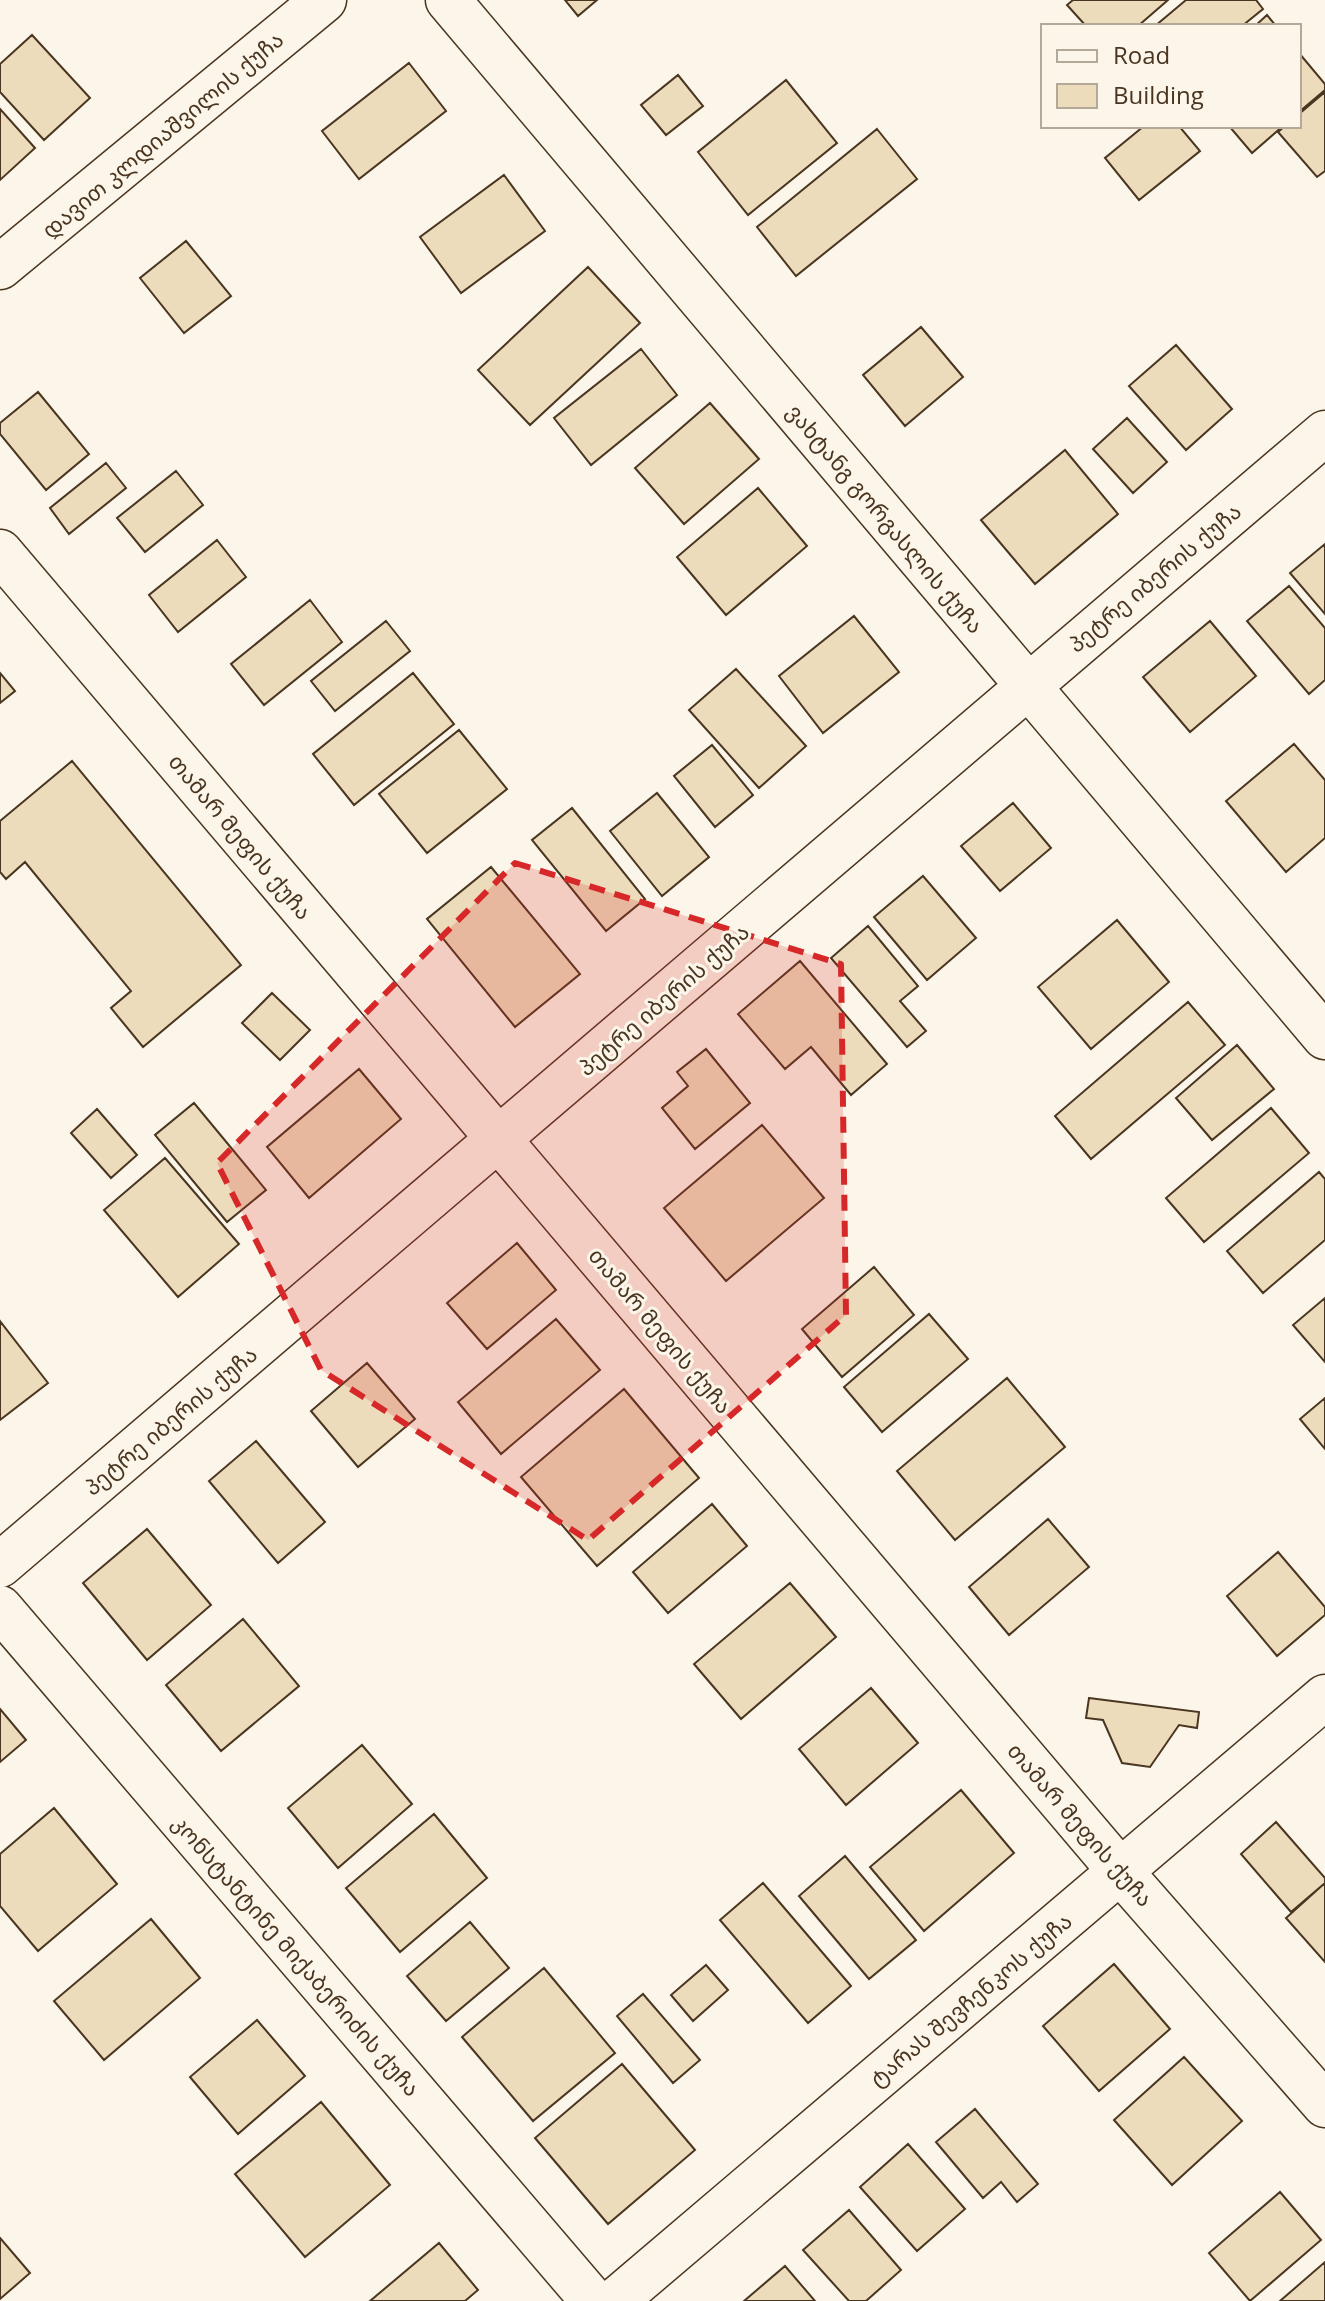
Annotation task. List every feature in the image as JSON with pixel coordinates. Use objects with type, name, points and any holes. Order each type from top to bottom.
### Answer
[{"type":"street","name":"დავით კლდიაშვილის ქუჩა","points":[[0,267],[324,0]]},
{"type":"street","name":"ვახტანგ გორგასლის ქუჩა","points":[[448,0],[1325,1037]]},
{"type":"street","name":"პეტრე იბერის ქუჩა","points":[[0,1565],[1325,433]]},
{"type":"street","name":"თამარ მეფის ქუჩა","points":[[0,552],[1120,1871],[1325,2105]]},
{"type":"street","name":"კონსტანტინე მიქაბერიძის ქუჩა","points":[[0,1608],[593,2301]]},
{"type":"street","name":"ტარას შევჩენკოს ქუჩა","points":[[615,2301],[1325,1697]]},
{"type":"highlighted area","points":[[515,863],[841,964],[846,1315],[588,1540],[321,1370],[217,1163]]},
{"type":"building","points":[[565,0],[597,0],[578,16]]},
{"type":"building","points":[[1073,0],[1168,0],[1140,24],[1084,24],[1067,5]]},
{"type":"building","points":[[1186,0],[1256,0],[1263,9],[1244,24],[1157,24]]},
{"type":"building","points":[[1267,15],[1274,24],[1257,24]]},
{"type":"building","points":[[32,35],[90,98],[44,140],[0,92],[0,64]]},
{"type":"building","points":[[1301,55],[1325,84],[1325,90],[1301,110]]},
{"type":"building","points":[[409,63],[446,111],[359,179],[322,131]]},
{"type":"building","points":[[678,75],[703,106],[666,135],[641,105]]},
{"type":"building","points":[[786,80],[837,143],[748,215],[698,152]]},
{"type":"building","points":[[1325,92],[1325,171],[1317,177],[1278,132],[1283,128],[1301,128],[1301,112]]},
{"type":"building","points":[[0,109],[35,148],[0,180]]},
{"type":"building","points":[[1142,128],[1181,128],[1200,151],[1139,200],[1105,158]]},
{"type":"building","points":[[1231,128],[1281,128],[1252,153]]},
{"type":"building","points":[[877,129],[917,179],[796,276],[757,227]]},
{"type":"building","points":[[504,175],[545,231],[461,293],[420,237]]},
{"type":"building","points":[[186,241],[231,296],[184,333],[140,278]]},
{"type":"building","points":[[588,267],[640,323],[530,425],[478,370]]},
{"type":"building","points":[[921,327],[963,377],[905,426],[863,375]]},
{"type":"building","points":[[1176,345],[1232,409],[1186,450],[1129,386]]},
{"type":"building","points":[[641,349],[677,395],[591,465],[554,418]]},
{"type":"building","points":[[38,392],[89,454],[46,490],[0,434],[0,423]]},
{"type":"building","points":[[710,403],[759,459],[684,524],[635,468]]},
{"type":"building","points":[[1127,418],[1167,462],[1133,493],[1093,449]]},
{"type":"building","points":[[1065,450],[1118,514],[1035,584],[981,520]]},
{"type":"building","points":[[106,463],[126,488],[69,534],[50,508]]},
{"type":"building","points":[[176,471],[203,505],[145,552],[117,518]]},
{"type":"building","points":[[758,488],[807,546],[726,615],[677,557]]},
{"type":"building","points":[[217,540],[246,577],[178,632],[149,595]]},
{"type":"building","points":[[1325,544],[1325,614],[1290,573]]},
{"type":"building","points":[[1289,586],[1325,628],[1325,680],[1309,694],[1247,621]]},
{"type":"building","points":[[310,600],[342,642],[264,705],[231,664]]},
{"type":"building","points":[[854,616],[899,672],[823,733],[779,676]]},
{"type":"building","points":[[386,621],[410,651],[335,711],[311,681]]},
{"type":"building","points":[[1210,621],[1256,676],[1190,732],[1143,677]]},
{"type":"building","points":[[736,669],[806,746],[759,788],[689,710]]},
{"type":"building","points":[[0,673],[15,691],[0,703]]},
{"type":"building","points":[[413,673],[454,724],[354,805],[313,754]]},
{"type":"building","points":[[459,730],[507,789],[427,853],[379,794]]},
{"type":"building","points":[[1294,744],[1325,780],[1325,838],[1286,872],[1226,801]]},
{"type":"building","points":[[712,745],[753,795],[715,827],[674,776]]},
{"type":"building","points":[[72,761],[241,965],[143,1047],[111,1008],[131,991],[25,862],[6,879],[0,872],[0,821]]},
{"type":"building","points":[[657,793],[709,857],[662,896],[610,831]]},
{"type":"building","points":[[1013,803],[1051,848],[1000,891],[961,846]]},
{"type":"building","points":[[572,808],[645,899],[606,931],[532,840]]},
{"type":"building","points":[[491,867],[580,974],[515,1027],[427,919]]},
{"type":"building","points":[[923,876],[976,938],[927,980],[874,917]]},
{"type":"building","points":[[1117,920],[1169,982],[1091,1049],[1038,987]]},
{"type":"building","points":[[868,926],[918,986],[900,1001],[926,1031],[907,1047],[831,958]]},
{"type":"building","points":[[800,961],[887,1064],[851,1095],[811,1047],[785,1069],[738,1014]]},
{"type":"building","points":[[272,993],[310,1030],[280,1060],[242,1023]]},
{"type":"building","points":[[1188,1002],[1225,1045],[1091,1159],[1055,1116]]},
{"type":"building","points":[[1237,1045],[1274,1089],[1212,1140],[1176,1098]]},
{"type":"building","points":[[706,1049],[750,1103],[695,1149],[662,1108],[688,1086],[677,1072]]},
{"type":"building","points":[[359,1069],[401,1119],[309,1198],[267,1147]]},
{"type":"building","points":[[194,1103],[266,1190],[227,1222],[155,1135]]},
{"type":"building","points":[[1271,1108],[1309,1153],[1204,1242],[1166,1198]]},
{"type":"building","points":[[97,1109],[137,1155],[111,1178],[71,1133]]},
{"type":"building","points":[[762,1125],[824,1198],[726,1281],[664,1208]]},
{"type":"building","points":[[165,1158],[239,1244],[178,1297],[104,1210]]},
{"type":"building","points":[[1319,1172],[1325,1179],[1325,1240],[1263,1293],[1227,1251]]},
{"type":"building","points":[[517,1243],[556,1290],[487,1349],[447,1303]]},
{"type":"building","points":[[874,1267],[914,1315],[842,1377],[802,1329]]},
{"type":"building","points":[[1325,1298],[1325,1362],[1293,1325]]},
{"type":"building","points":[[929,1314],[968,1359],[882,1432],[844,1387]]},
{"type":"building","points":[[556,1319],[600,1370],[501,1454],[458,1402]]},
{"type":"building","points":[[0,1321],[48,1383],[0,1420]]},
{"type":"building","points":[[367,1363],[415,1419],[358,1467],[311,1411]]},
{"type":"building","points":[[1007,1378],[1065,1447],[955,1540],[897,1471]]},
{"type":"building","points":[[624,1389],[699,1478],[597,1566],[521,1477]]},
{"type":"building","points":[[1325,1398],[1325,1449],[1300,1419]]},
{"type":"building","points":[[256,1441],[325,1522],[278,1563],[209,1481]]},
{"type":"building","points":[[712,1504],[747,1546],[668,1613],[633,1572]]},
{"type":"building","points":[[1048,1519],[1089,1567],[1009,1635],[969,1587]]},
{"type":"building","points":[[147,1529],[211,1605],[147,1660],[83,1583]]},
{"type":"building","points":[[1278,1552],[1325,1607],[1325,1615],[1277,1656],[1227,1596]]},
{"type":"building","points":[[790,1583],[836,1637],[741,1719],[694,1664]]},
{"type":"building","points":[[243,1619],[299,1686],[221,1751],[166,1685]]},
{"type":"building","points":[[871,1688],[918,1743],[846,1805],[799,1749]]},
{"type":"building","points":[[1089,1698],[1199,1712],[1197,1728],[1179,1725],[1150,1767],[1122,1763],[1103,1720],[1086,1718]]},
{"type":"building","points":[[0,1709],[26,1740],[0,1762]]},
{"type":"building","points":[[362,1745],[412,1804],[338,1868],[288,1808]]},
{"type":"building","points":[[961,1790],[1014,1853],[924,1931],[870,1867]]},
{"type":"building","points":[[54,1808],[117,1884],[38,1951],[0,1906],[0,1854]]},
{"type":"building","points":[[434,1814],[487,1878],[400,1952],[346,1888]]},
{"type":"building","points":[[1276,1822],[1325,1878],[1325,1883],[1291,1912],[1241,1854]]},
{"type":"building","points":[[845,1856],[916,1940],[869,1979],[799,1896]]},
{"type":"building","points":[[763,1883],[851,1986],[808,2023],[720,1920]]},
{"type":"building","points":[[1325,1883],[1325,1962],[1286,1918]]},
{"type":"building","points":[[151,1919],[200,1978],[104,2060],[54,2001]]},
{"type":"building","points":[[470,1922],[509,1968],[446,2021],[407,1976]]},
{"type":"building","points":[[1114,1964],[1170,2029],[1099,2091],[1043,2026]]},
{"type":"building","points":[[706,1965],[728,1990],[693,2021],[671,1995]]},
{"type":"building","points":[[544,1968],[615,2053],[533,2121],[462,2037]]},
{"type":"building","points":[[643,1994],[700,2060],[673,2083],[617,2016]]},
{"type":"building","points":[[257,2020],[305,2076],[238,2134],[190,2077]]},
{"type":"building","points":[[1184,2057],[1242,2121],[1172,2185],[1114,2120]]},
{"type":"building","points":[[622,2064],[695,2150],[608,2224],[535,2138]]},
{"type":"building","points":[[321,2102],[390,2185],[305,2257],[235,2174]]},
{"type":"building","points":[[975,2109],[1038,2184],[1017,2202],[1001,2182],[983,2198],[936,2142]]},
{"type":"building","points":[[908,2144],[965,2209],[917,2251],[860,2187]]},
{"type":"building","points":[[1280,2192],[1321,2240],[1250,2301],[1209,2253]]},
{"type":"building","points":[[849,2210],[901,2270],[866,2301],[849,2301],[803,2250]]},
{"type":"building","points":[[0,2238],[30,2273],[0,2299]]},
{"type":"building","points":[[439,2243],[478,2290],[465,2301],[370,2301]]},
{"type":"building","points":[[1325,2262],[1325,2301],[1280,2301]]},
{"type":"building","points":[[785,2266],[815,2301],[744,2301]]}]
